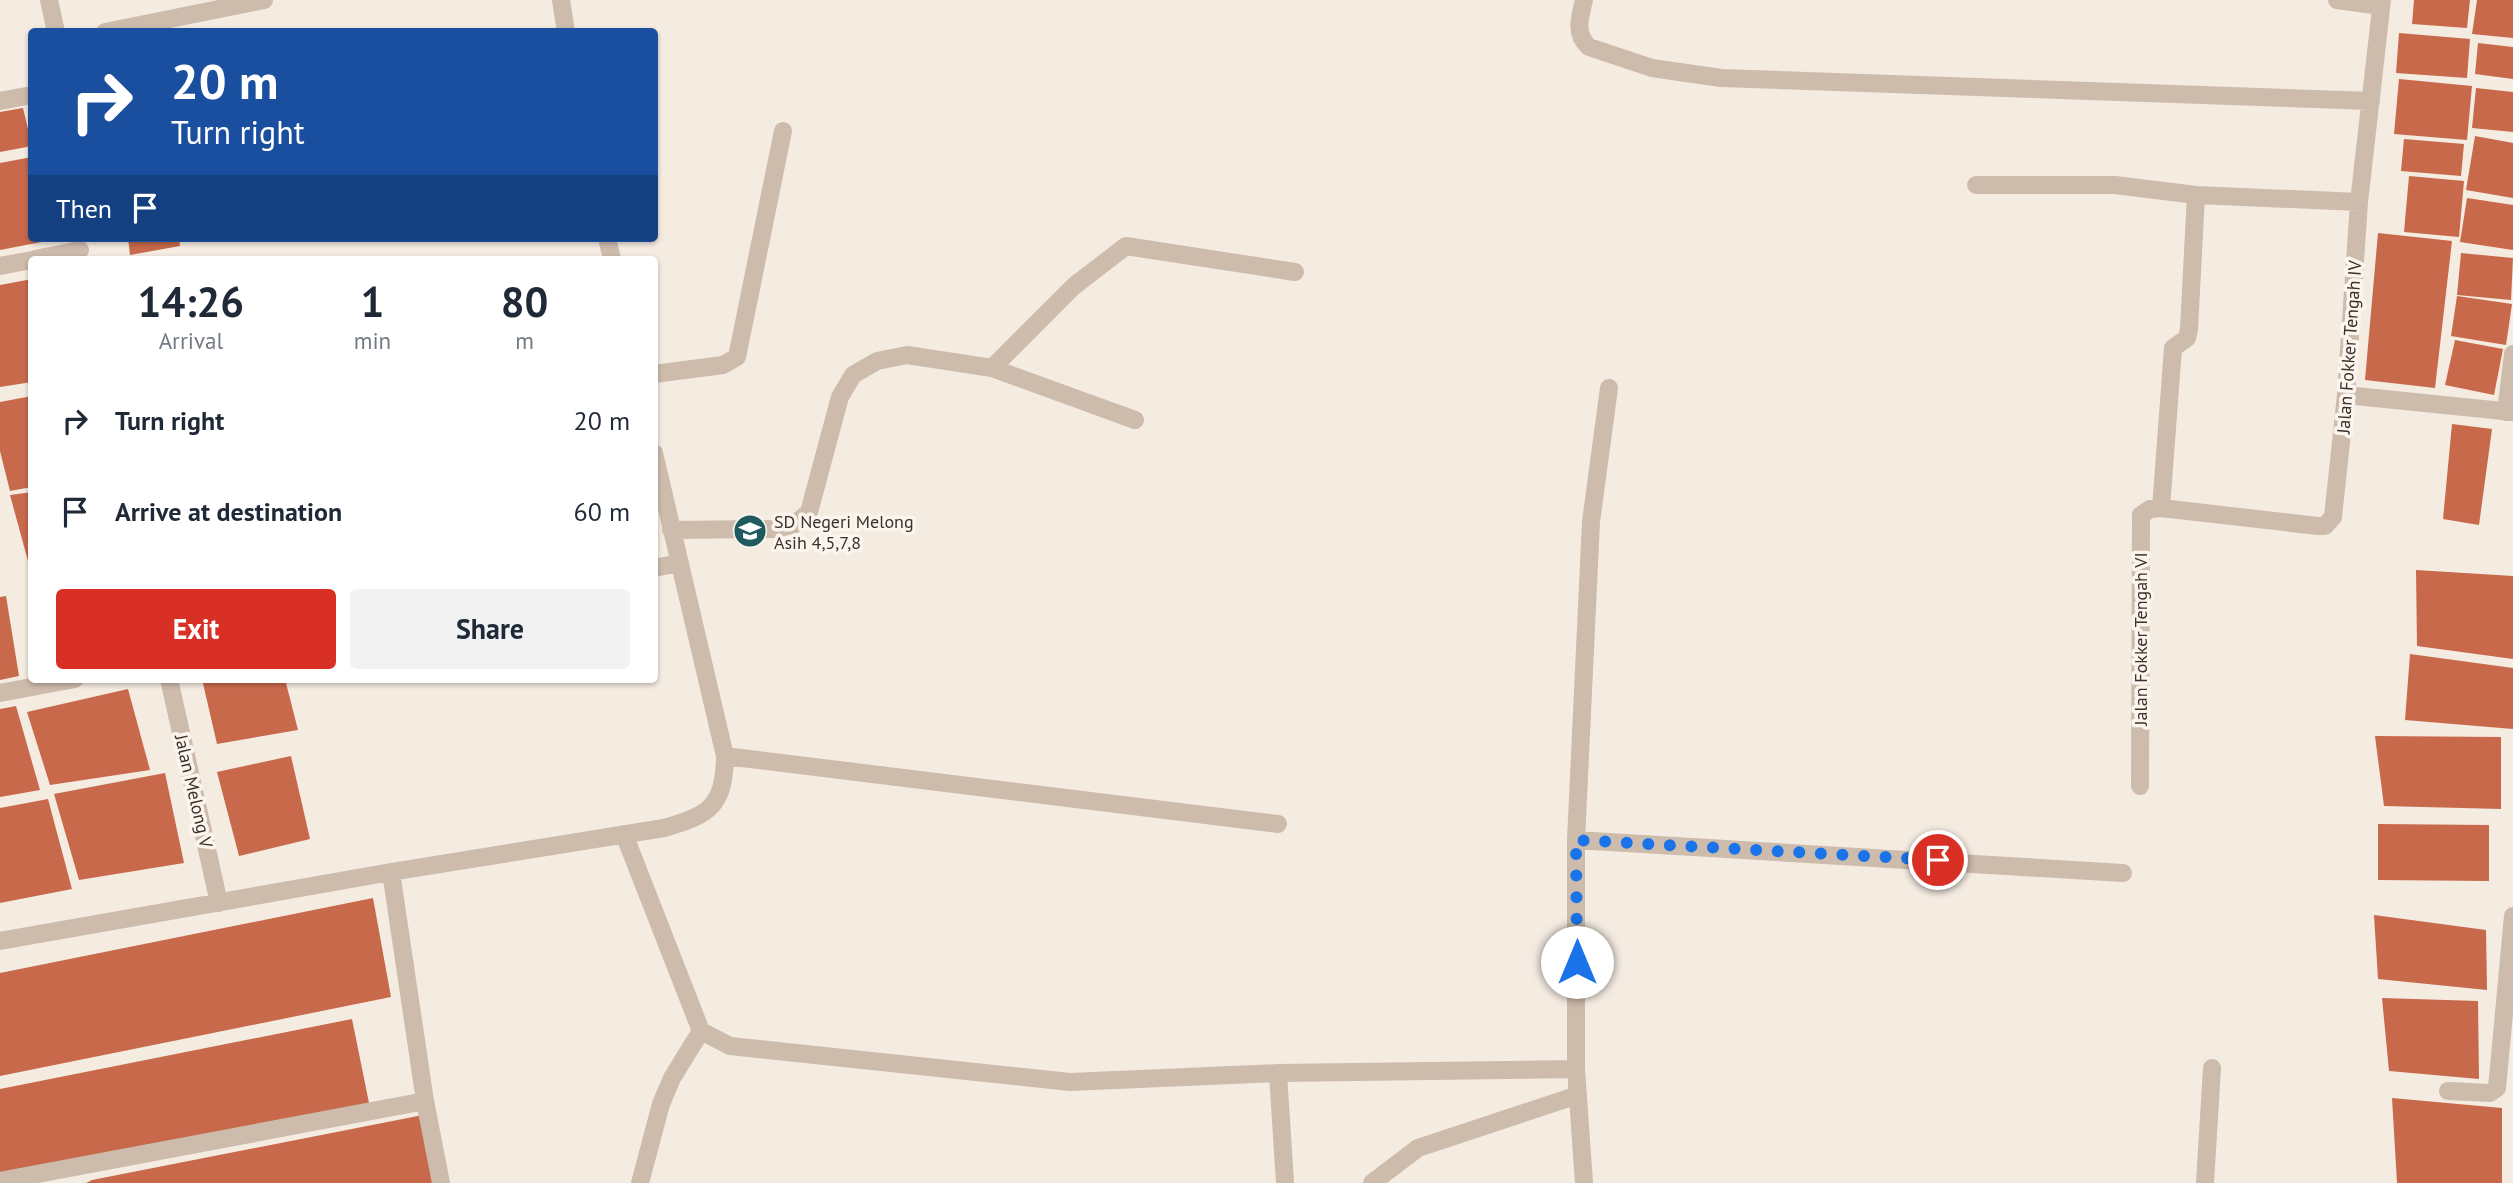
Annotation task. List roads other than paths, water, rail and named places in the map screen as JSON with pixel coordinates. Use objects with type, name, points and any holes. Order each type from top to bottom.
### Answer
[{"type":"street","points":[[49,0],[55,28]]},
{"type":"street","points":[[125,28],[264,0]]},
{"type":"street","points":[[561,0],[565,28]]},
{"type":"street","points":[[1584,0],[1578,30],[1583,42],[1589,47],[1652,68],[1721,78],[2371,101]]},
{"type":"street","points":[[2337,0],[2381,3]]},
{"type":"street","name":"Jalan Fokker Tengah IV","points":[[2161,508],[2325,526],[2333,517],[2346,395],[2359,202],[2381,3]]},
{"type":"street","points":[[0,101],[28,96]]},
{"type":"street","points":[[658,373],[723,365],[737,357],[783,131]]},
{"type":"street","points":[[1976,185],[2115,185],[2196,194],[2359,202]]},
{"type":"street","points":[[2161,508],[2173,348],[2187,338],[2189,329],[2196,194]]},
{"type":"street","points":[[992,368],[1074,286],[1126,246],[1295,272]]},
{"type":"street","points":[[47,256],[80,249]]},
{"type":"street","points":[[0,266],[28,260]]},
{"type":"street","points":[[2346,395],[2510,412],[2513,354]]},
{"type":"street","points":[[671,530],[775,529],[795,524],[809,512],[840,397],[853,375],[877,361],[907,355],[992,368],[1135,420]]},
{"type":"street","points":[[1584,1183],[1576,1069],[1576,840],[1591,522],[1609,388]]},
{"type":"street","points":[[0,941],[391,872],[624,835],[690,821],[705,812],[718,800],[724,778],[725,756],[658,471]]},
{"type":"street","name":"Jalan Fokker Tengah VI","points":[[2140,786],[2140,527],[2141,515],[2151,509],[2161,508]]},
{"type":"street","points":[[658,567],[679,563]]},
{"type":"street","points":[[0,693],[54,683]]},
{"type":"street","name":"Jalan Melong V","points":[[170,683],[219,904]]},
{"type":"street","points":[[725,756],[1278,824]]},
{"type":"street","points":[[624,835],[701,1031],[730,1046],[1070,1082],[1278,1073],[1576,1069]]},
{"type":"street","points":[[1576,840],[2123,873]]},
{"type":"street","points":[[391,872],[425,1101],[441,1183]]},
{"type":"street","points":[[2448,1091],[2490,1093],[2497,1088],[2513,916]]},
{"type":"street","points":[[640,1183],[661,1104],[672,1078],[701,1031]]},
{"type":"street","points":[[2205,1183],[2212,1068]]},
{"type":"street","points":[[1278,1073],[1285,1183]]},
{"type":"street","points":[[1372,1183],[1418,1148],[1578,1095]]},
{"type":"street","points":[[0,1181],[425,1101]]},
{"type":"place","name":"SD Negeri Melong Asih 4,5,7,8","points":[[750,531]]}]
